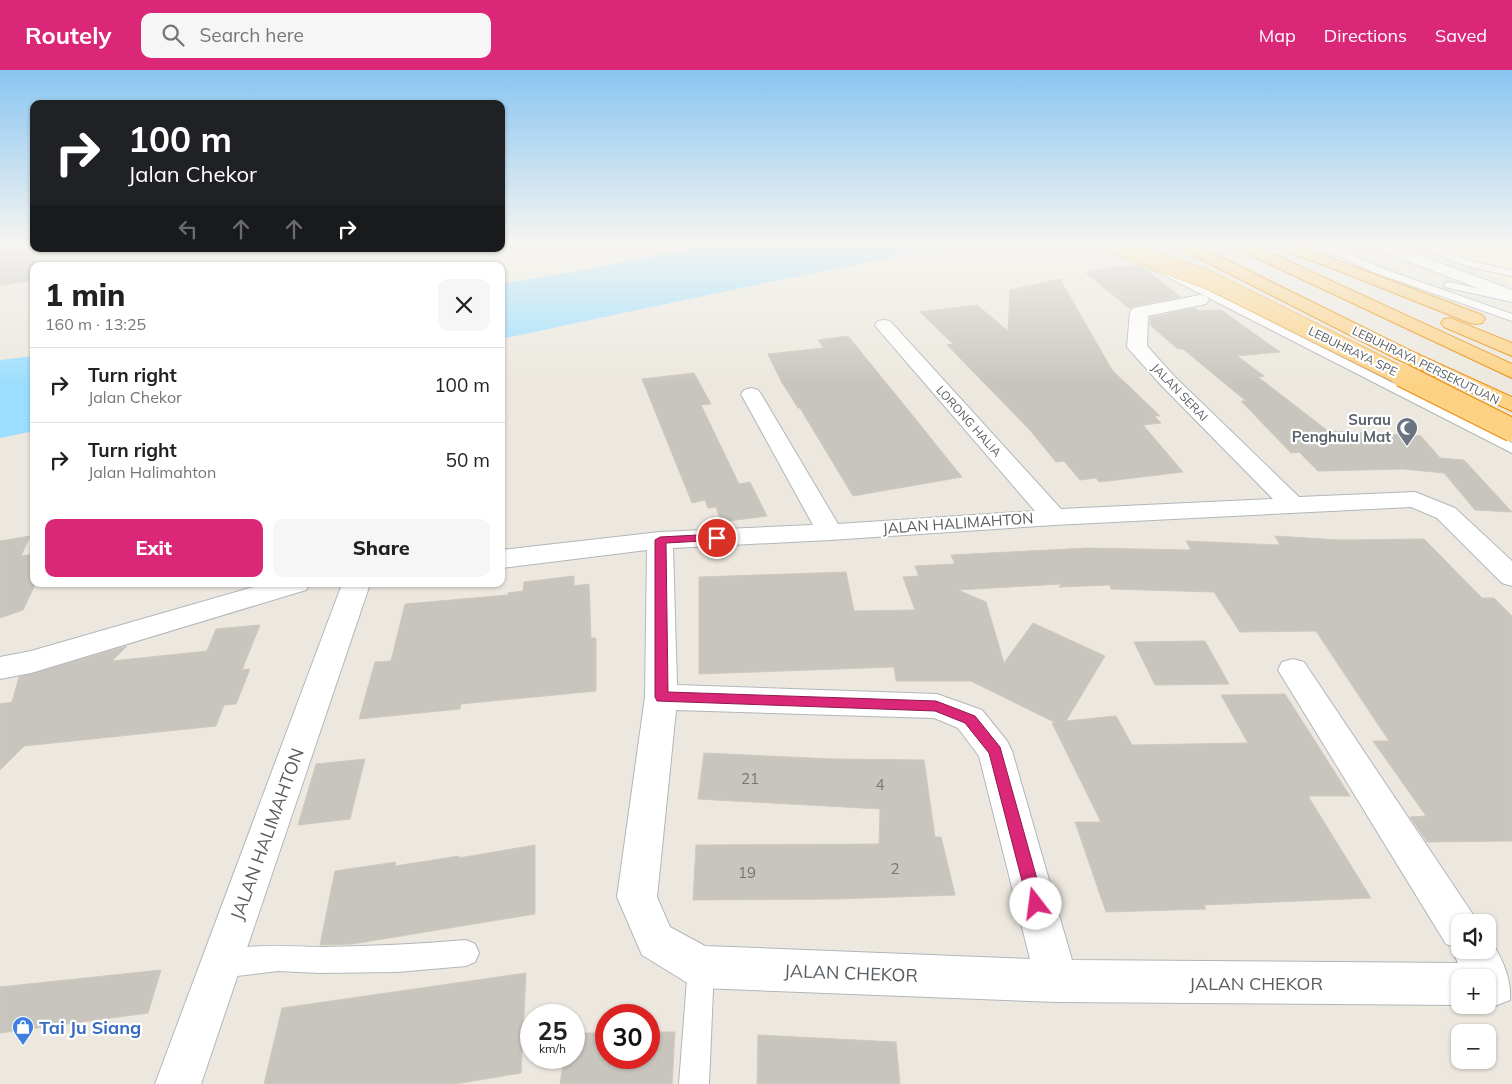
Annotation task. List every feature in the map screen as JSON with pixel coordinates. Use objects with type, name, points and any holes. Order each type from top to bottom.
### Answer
[{"type":"highway","name":"LEBUHRAYA SPE","points":[[1231,290],[1512,432]]},
{"type":"highway","name":"LEBUHRAYA SPE","points":[[1250,290],[1512,415]]},
{"type":"highway","points":[[1266,290],[1300,318],[1344,345],[1512,426]]},
{"type":"highway","name":"LEBUHRAYA PERSEKUTUAN","points":[[1274,290],[1404,355],[1512,405]]},
{"type":"highway","points":[[1309,290],[1512,389]]},
{"type":"highway","name":"LEBUHRAYA PERSEKUTUAN","points":[[1337,290],[1512,372]]},
{"type":"highway","points":[[1374,290],[1512,350]]},
{"type":"highway","points":[[1403,290],[1512,333]]},
{"type":"street","points":[[1217,290],[1262,315],[1457,413],[1512,432]]},
{"type":"street","points":[[1493,290],[1512,298]]},
{"type":"street","name":"JALAN SERAI","points":[[1200,300],[1139,312],[1137,347],[1168,381],[1293,504]]},
{"type":"street","name":"LORONG HALIA","points":[[884,325],[1054,516]]},
{"type":"street","points":[[751,394],[830,532]]},
{"type":"street","name":"JALAN HALIMAHTON","points":[[505,559],[660,540],[830,532],[1054,516],[1415,499],[1446,513],[1512,577]]},
{"type":"street","name":"JALAN CHEKOR","points":[[660,540],[662,697],[636,897],[656,941],[701,966],[1057,981],[1451,985]]},
{"type":"street","points":[[0,668],[32,662],[286,587]]},
{"type":"street","name":"JALAN HALIMAHTON","points":[[178,1084],[355,587]]},
{"type":"street","points":[[1293,670],[1451,916]]},
{"type":"street","points":[[662,697],[936,706],[970,719],[995,751],[1057,981]]},
{"type":"lane","points":[[1200,290],[1512,449]]},
{"type":"lane","points":[[1434,290],[1512,318]]},
{"type":"lane","points":[[1474,290],[1512,298]]},
{"type":"lane","points":[[220,965],[278,958],[319,960],[397,959],[466,952]]},
{"type":"lane","points":[[694,1084],[701,966]]},
{"type":"water","points":[[505,290],[730,290],[505,338]]},
{"type":"water","points":[[30,356],[30,432],[0,438],[0,360]]},
{"type":"building","points":[[1010,290],[1066,290],[1112,370],[1160,416],[1154,416],[1161,423],[1143,425],[1183,472],[1099,482],[1096,478],[1080,480],[1064,461],[1056,462],[1029,429],[947,345],[953,344],[920,312],[977,305],[1008,331]]},
{"type":"building","points":[[1107,290],[1172,290],[1181,297],[1133,306],[1130,309]]},
{"type":"building","points":[[1195,308],[1199,311],[1221,310],[1280,352],[1237,356],[1264,376],[1258,377],[1328,431],[1421,436],[1440,458],[1464,460],[1512,512],[1475,510],[1444,473],[1403,469],[1318,471],[1299,452],[1291,453],[1241,401],[1246,401],[1183,349],[1178,349],[1150,325],[1150,318]]},
{"type":"building","points":[[848,336],[962,477],[853,496],[800,408],[798,408],[781,381],[768,354],[824,348],[818,340]]},
{"type":"building","points":[[694,373],[711,404],[701,405],[739,484],[750,482],[767,516],[721,522],[716,507],[708,508],[705,500],[692,503],[642,379]]},
{"type":"building","points":[[30,536],[21,556],[30,555],[30,587],[34,587],[23,610],[0,618],[0,541]]},
{"type":"building","points":[[1275,536],[1340,540],[1424,539],[1482,598],[1494,598],[1512,616],[1512,841],[1427,842],[1410,817],[1426,816],[1373,741],[1389,741],[1316,631],[1240,632],[1214,592],[1111,589],[1110,585],[1059,587],[1061,584],[958,590],[986,602],[1004,663],[1033,623],[1105,656],[1066,721],[1116,716],[1132,745],[1248,743],[1221,695],[1285,694],[1350,796],[1308,796],[1371,898],[1204,905],[1206,909],[1106,912],[1075,822],[1101,822],[1052,723],[1056,723],[971,681],[896,681],[894,667],[699,674],[699,577],[846,572],[854,611],[915,610],[903,577],[919,576],[915,566],[955,564],[951,555],[1087,548],[1191,550],[1186,541],[1280,545]]},
{"type":"building","points":[[574,576],[574,586],[589,584],[591,638],[596,638],[596,691],[461,704],[460,709],[359,719],[375,662],[391,661],[405,604],[508,595],[508,593],[523,591],[524,582]]},
{"type":"building","points":[[260,625],[242,670],[250,669],[236,704],[224,705],[216,726],[24,746],[0,770],[0,704],[12,702],[19,677],[127,646],[112,661],[207,651],[216,629]]},
{"type":"building","points":[[1205,641],[1229,684],[1155,685],[1134,642]]},
{"type":"building","points":[[704,753],[833,759],[924,760],[935,837],[941,837],[955,895],[837,899],[693,900],[696,845],[879,844],[880,809],[698,799]]},
{"type":"building","points":[[365,759],[350,819],[298,825],[316,764]]},
{"type":"building","points":[[535,845],[535,914],[352,944],[320,945],[335,871],[396,862],[395,866],[459,856],[459,858]]},
{"type":"building","points":[[161,970],[148,1013],[0,1033],[0,987]]},
{"type":"building","points":[[526,973],[524,1004],[520,1004],[521,1073],[455,1084],[264,1084],[282,1008]]},
{"type":"building","points":[[660,1032],[675,1032],[672,1084],[560,1084],[562,1069],[585,1069],[585,1033],[595,1033],[595,1069],[660,1069]]},
{"type":"building","points":[[758,1035],[896,1042],[900,1084],[757,1084]]},
{"type":"place","name":"Surau Penghulu Mat","points":[[1407,447]]},
{"type":"place","name":"Tai Ju Siang","points":[[23,1046]]},
{"type":"route","points":[[717,538],[660,540],[662,697],[936,706],[970,719],[995,751],[1036,904]]}]
